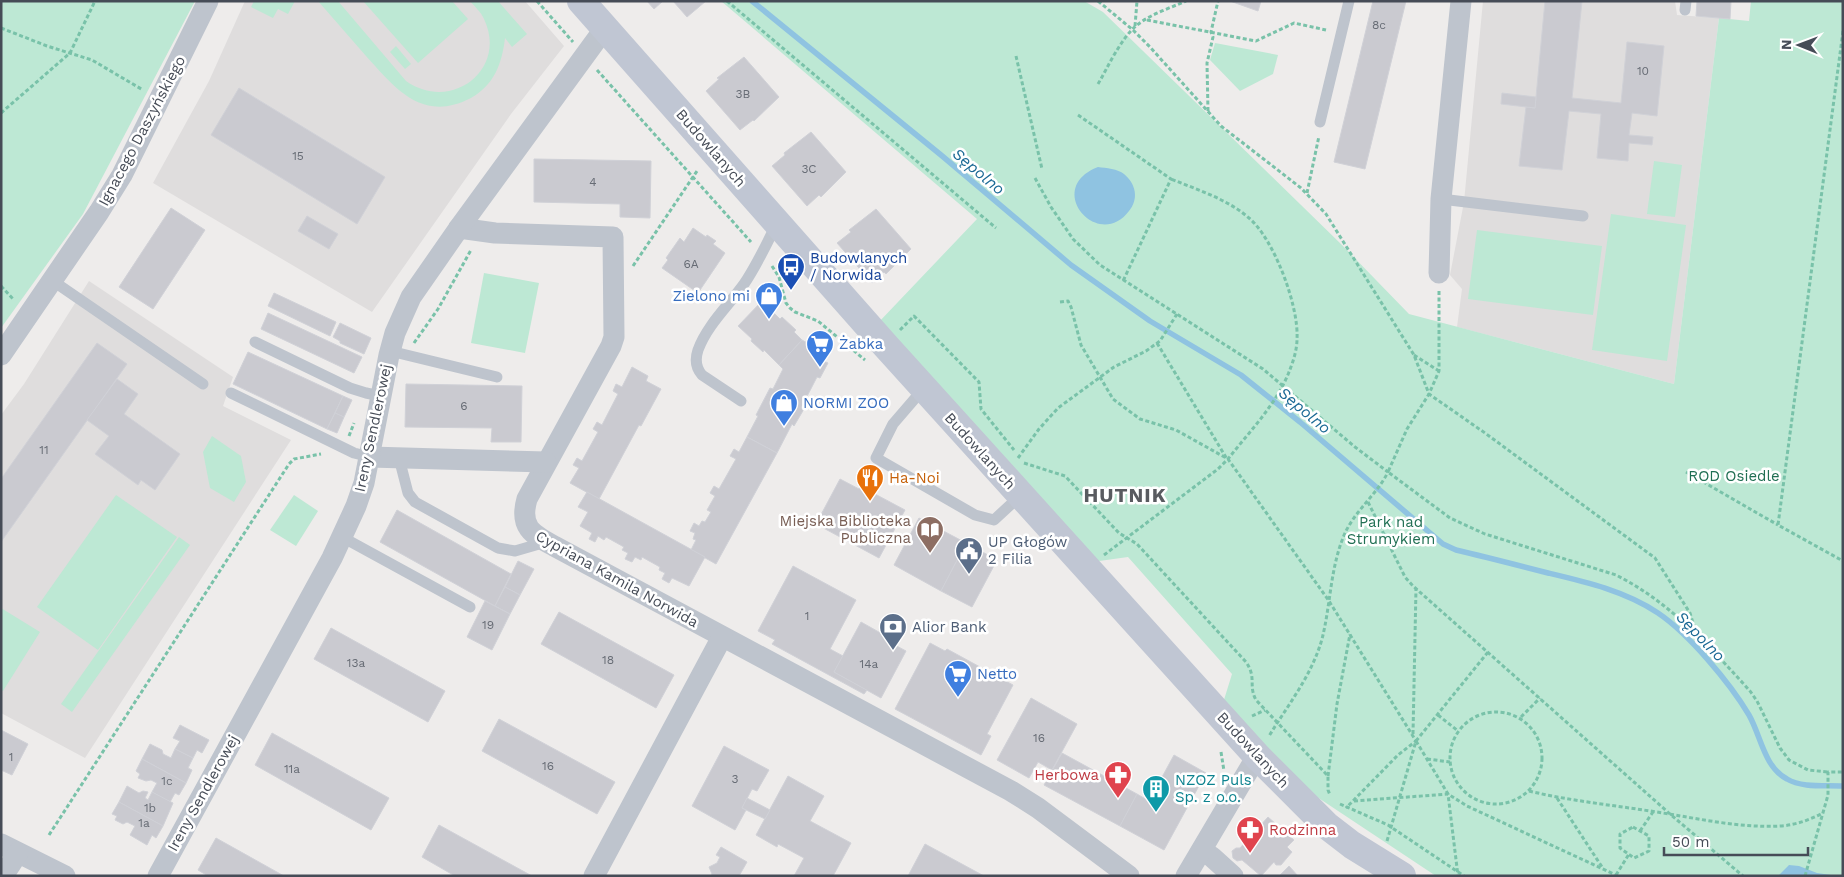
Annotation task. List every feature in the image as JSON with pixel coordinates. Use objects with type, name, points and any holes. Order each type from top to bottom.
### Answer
[{"type":"street","name":"Ignacego Daszyńskiego","points":[[1,355],[53,281],[122,175],[208,1]]},
{"type":"street","name":"Budowlanych","points":[[581,1],[924,388],[1236,732],[1261,749],[1326,825],[1352,845],[1402,876]]},
{"type":"street","points":[[1439,273],[1441,199],[1461,1]]},
{"type":"street","name":"Ireny Sendlerowej","points":[[158,876],[342,537],[364,482],[390,351],[395,333],[411,297],[605,28]]},
{"type":"street","name":"Cypriana Kamila Norwida","points":[[459,228],[495,233],[613,237],[615,327],[611,346],[526,499],[524,510],[526,523],[530,530],[546,542],[1012,792],[1038,808],[1129,876]]},
{"type":"street","points":[[370,457],[546,462]]},
{"type":"street","points":[[594,876],[722,637]]},
{"type":"street","points":[[1186,876],[1261,749]]},
{"type":"street","points":[[3,876],[9,848],[65,876]]},
{"type":"street","points":[[1202,850],[1212,856],[1234,876]]},
{"type":"lane","points":[[1320,122],[1349,1]]},
{"type":"lane","points":[[1441,199],[1583,216]]},
{"type":"lane","points":[[741,401],[702,375],[698,370],[696,362],[697,352],[713,324],[752,269],[777,223]]},
{"type":"lane","points":[[53,281],[203,384]]},
{"type":"lane","points":[[256,342],[350,388],[381,396]]},
{"type":"lane","points":[[390,351],[497,377]]},
{"type":"lane","points":[[924,388],[893,424],[876,458],[975,515],[994,520],[1021,495]]},
{"type":"lane","points":[[231,393],[354,453],[370,457]]},
{"type":"lane","points":[[399,458],[408,493],[415,502],[498,548],[515,550],[546,542]]},
{"type":"lane","points":[[342,537],[470,607]]},
{"type":"path","points":[[1,113],[70,53],[95,1]]},
{"type":"path","points":[[537,1],[585,56]]},
{"type":"path","points":[[727,1],[996,228]]},
{"type":"path","points":[[1098,1],[1134,28],[1231,136],[1307,194],[1332,224],[1414,355],[1429,394],[1479,428],[1655,558],[1687,607],[1698,636]]},
{"type":"path","points":[[1134,28],[1137,1]]},
{"type":"path","points":[[1098,84],[1134,28],[1186,1]]},
{"type":"path","points":[[1208,111],[1207,63],[1218,1]]},
{"type":"path","points":[[1147,20],[1256,42],[1294,23],[1342,34]]},
{"type":"path","points":[[1,28],[92,60],[144,90]]},
{"type":"path","points":[[1778,525],[1843,31]]},
{"type":"path","points":[[1016,56],[1042,169]]},
{"type":"path","points":[[140,98],[147,85]]},
{"type":"path","points":[[1078,116],[1171,179],[1226,202],[1250,219],[1264,234],[1278,261],[1289,291],[1298,338],[1294,358],[1279,393],[1228,459],[1218,469],[1103,556]]},
{"type":"path","points":[[1307,194],[1319,140],[1320,122]]},
{"type":"path","points":[[630,271],[697,171]]},
{"type":"path","points":[[1035,178],[1051,207],[1073,239],[1100,265],[1263,370],[1388,472],[1450,518],[1485,534],[1592,566],[1631,582],[1660,602],[1698,636],[1750,691],[1757,701],[1780,748],[1789,760],[1808,770],[1843,772]]},
{"type":"path","points":[[1123,281],[1171,179]]},
{"type":"path","points":[[1261,749],[1314,662],[1321,640],[1342,542],[1353,520],[1383,483],[1407,429],[1429,394],[1439,371],[1439,273]]},
{"type":"path","points":[[1,286],[15,302],[20,294]]},
{"type":"path","points":[[1060,302],[1068,302],[1071,307],[1081,345],[1112,399],[1140,419],[1176,430],[1228,459]]},
{"type":"path","points":[[1016,461],[1039,429],[1058,408],[1098,377],[1159,342],[1177,314]]},
{"type":"path","points":[[914,316],[979,382],[981,409],[1024,463],[1065,476],[1118,533],[1138,544],[1246,662],[1252,670],[1252,692],[1256,700],[1328,776]]},
{"type":"path","points":[[1159,342],[1228,459],[1329,602],[1413,734],[1448,794],[1458,876]]},
{"type":"path","points":[[1414,355],[1439,371]]},
{"type":"path","points":[[1686,472],[1843,561]]},
{"type":"path","points":[[1368,502],[1405,577],[1416,588],[1670,814],[1743,876]]},
{"type":"path","points":[[1413,734],[1416,588]]},
{"type":"path","points":[[1331,796],[1328,790],[1328,776],[1337,704],[1350,634]]},
{"type":"path","points":[[1342,812],[1398,756],[1416,741],[1488,652]]},
{"type":"path","points":[[1521,717],[1540,698]]},
{"type":"path","points":[[1223,777],[1224,768],[1219,748],[1251,717],[1265,710]]},
{"type":"path","points":[[1503,711],[1521,717],[1538,736],[1542,748],[1543,762],[1538,777],[1529,791],[1511,802],[1483,803],[1470,797],[1459,786],[1451,772],[1449,757],[1452,741],[1458,731],[1472,717],[1487,712],[1503,711]]},
{"type":"path","points":[[1438,715],[1458,731]]},
{"type":"path","points":[[1385,849],[1416,741]]},
{"type":"path","points":[[1427,759],[1450,762]]},
{"type":"path","points":[[1805,876],[1828,795],[1828,772]]},
{"type":"path","points":[[1529,791],[1557,798],[1730,823],[1780,826],[1807,821],[1823,813]]},
{"type":"path","points":[[1354,801],[1448,794],[1467,806],[1617,875],[1629,854]]},
{"type":"path","points":[[1467,806],[1470,797]]},
{"type":"path","points":[[1557,798],[1602,868]]},
{"type":"path","points":[[1338,803],[1391,827],[1464,876]]},
{"type":"path","points":[[1640,831],[1652,812]]},
{"type":"path","points":[[1633,827],[1649,836],[1649,851],[1634,858],[1629,854],[1620,848],[1620,834],[1633,827]]},
{"type":"shaded area","points":[[245,1],[525,1],[564,46],[511,114],[372,312],[153,183],[209,81]]},
{"type":"shaded area","points":[[1483,1],[1675,1],[1677,15],[1719,18],[1674,384],[1457,327],[1462,289],[1450,275],[1464,202]]},
{"type":"shaded area","points":[[89,281],[233,377],[223,406],[291,440],[85,758],[1,713],[1,415],[24,384]]},
{"type":"green space","points":[[1,1],[195,1],[83,214],[1,328]]},
{"type":"green space","points":[[254,1],[295,1],[288,14],[278,9],[273,18],[251,7]]},
{"type":"green space","points":[[318,1],[338,1],[406,81],[424,90],[441,92],[457,89],[471,81],[482,69],[488,54],[489,37],[483,16],[470,1],[498,1],[527,34],[512,47],[505,38],[502,57],[496,73],[479,93],[454,105],[438,107],[411,99],[399,90]]},
{"type":"green space","points":[[363,1],[452,1],[468,19],[418,63]]},
{"type":"green space","name":"Park nad Strumykiem","points":[[721,1],[1084,1],[1103,12],[1342,245],[1409,314],[1674,384],[1719,18],[1749,21],[1751,1],[1843,1],[1843,876],[1436,876],[1311,793],[1223,703],[1232,674],[1128,557],[1092,562],[878,323],[977,219]]},
{"type":"green space","points":[[1215,43],[1278,55],[1273,74],[1240,91],[1210,60]]},
{"type":"green space","points":[[396,46],[411,64],[405,69],[390,52]]},
{"type":"green space","points":[[1654,161],[1682,165],[1675,217],[1647,214]]},
{"type":"green space","points":[[1611,214],[1686,225],[1667,361],[1592,350]]},
{"type":"green space","points":[[1477,230],[1602,246],[1593,315],[1468,299]]},
{"type":"green space","points":[[484,273],[539,283],[525,353],[471,343]]},
{"type":"green space","points":[[212,436],[241,456],[246,482],[234,502],[210,488],[203,452]]},
{"type":"green space","points":[[116,495],[177,537],[98,650],[37,607]]},
{"type":"green space","points":[[294,495],[318,511],[296,546],[270,530]]},
{"type":"green space","points":[[179,537],[190,545],[72,712],[61,704]]},
{"type":"green space","points":[[1,608],[40,632],[3,691],[1,690]]},
{"type":"water","points":[[1098,167],[1121,172],[1131,182],[1135,192],[1134,202],[1129,211],[1117,222],[1103,224],[1091,221],[1081,212],[1075,201],[1075,188],[1082,177]]},
{"type":"water","points":[[1789,865],[1799,866],[1817,873],[1838,876],[1778,876]]},
{"type":"building","points":[[647,1],[663,1],[654,9]]},
{"type":"building","points":[[673,1],[706,1],[687,17]]},
{"type":"building","points":[[1230,1],[1261,1],[1258,11]]},
{"type":"building","points":[[1373,1],[1406,1],[1365,169],[1334,162]]},
{"type":"building","points":[[1545,1],[1582,1],[1572,98],[1621,103],[1627,42],[1664,46],[1657,116],[1632,113],[1629,135],[1653,137],[1652,145],[1629,143],[1628,161],[1597,158],[1601,114],[1569,111],[1562,170],[1519,166],[1526,107],[1535,108]]},
{"type":"building","points":[[1697,1],[1731,1],[1730,19],[1696,16]]},
{"type":"building","points":[[744,57],[779,97],[754,121],[740,130],[706,91],[719,79],[717,78]]},
{"type":"building","points":[[239,88],[385,177],[357,224],[211,135]]},
{"type":"building","points":[[1502,93],[1536,97],[1535,108],[1501,104]]},
{"type":"building","points":[[811,132],[846,172],[821,197],[819,195],[807,206],[772,166],[785,155],[784,153]]},
{"type":"building","points":[[534,159],[651,161],[650,218],[620,217],[620,204],[534,202]]},
{"type":"building","points":[[171,208],[205,230],[153,309],[119,287]]},
{"type":"building","points":[[876,209],[911,249],[886,274],[884,272],[872,283],[837,243],[851,232],[849,230]]},
{"type":"building","points":[[307,216],[338,234],[329,249],[298,231]]},
{"type":"building","points":[[693,228],[716,241],[713,244],[725,253],[698,293],[662,268],[668,260],[666,258],[680,238],[684,242]]},
{"type":"building","points":[[274,293],[336,322],[330,336],[268,306]]},
{"type":"building","points":[[762,301],[780,319],[782,317],[796,330],[794,332],[802,340],[779,365],[764,350],[763,352],[751,341],[752,339],[738,326]]},
{"type":"building","points":[[268,313],[362,357],[354,373],[261,329]]},
{"type":"building","points":[[340,323],[371,338],[364,354],[340,343],[340,341],[333,337]]},
{"type":"building","points":[[802,340],[821,356],[819,359],[828,363],[820,378],[817,377],[801,408],[804,409],[794,426],[792,424],[777,453],[747,437],[770,388],[773,389],[783,369],[779,365]]},
{"type":"building","points":[[97,343],[127,364],[1,542],[1,479]]},
{"type":"building","points":[[248,352],[343,396],[327,429],[233,384]]},
{"type":"building","points":[[632,367],[648,376],[646,381],[661,389],[599,499],[570,483],[579,468],[573,465],[577,458],[582,461],[598,432],[593,429],[597,422],[602,425],[618,394],[613,391],[616,384],[622,387]]},
{"type":"building","points":[[117,379],[138,394],[124,414],[180,454],[155,490],[141,480],[138,485],[95,454],[109,436],[87,420]]},
{"type":"building","points":[[406,384],[522,386],[521,442],[491,442],[492,428],[405,427]]},
{"type":"building","points":[[343,396],[352,400],[344,417],[335,413]]},
{"type":"building","points":[[335,413],[344,417],[337,433],[327,429]]},
{"type":"building","points":[[747,437],[777,453],[716,564],[691,550],[696,540],[693,539],[695,533],[690,531],[694,523],[699,526],[702,521],[705,522],[711,512],[707,510],[715,496],[710,493],[714,486],[719,489],[736,459],[730,456],[734,449],[739,452]]},
{"type":"building","points":[[840,479],[859,489],[860,486],[905,510],[879,558],[816,524]]},
{"type":"building","points":[[587,492],[705,557],[689,586],[672,578],[669,583],[662,579],[665,573],[659,570],[660,567],[642,557],[641,560],[635,557],[632,562],[625,559],[628,553],[622,550],[624,547],[606,537],[604,540],[598,536],[595,542],[589,539],[592,533],[580,526],[588,512],[578,507]]},
{"type":"building","points":[[397,510],[511,574],[495,606],[380,542]]},
{"type":"building","name":"Miejska Biblioteka Publiczna","points":[[919,518],[966,543],[941,591],[894,565]]},
{"type":"building","name":"UP Głogów 2 Filia","points":[[966,543],[997,560],[972,607],[941,591]]},
{"type":"building","points":[[518,561],[534,569],[520,595],[505,587]]},
{"type":"building","points":[[793,566],[856,600],[830,649],[843,656],[834,672],[867,690],[864,694],[772,644],[775,640],[758,631]]},
{"type":"building","points":[[505,587],[520,595],[510,614],[495,606]]},
{"type":"building","points":[[485,601],[510,614],[492,650],[467,637]]},
{"type":"building","points":[[559,612],[674,675],[656,708],[541,644]]},
{"type":"building","points":[[861,622],[893,640],[891,643],[906,651],[881,698],[834,672]]},
{"type":"building","points":[[331,628],[445,691],[428,722],[314,659]]},
{"type":"building","points":[[930,643],[945,651],[947,649],[1013,685],[987,734],[991,736],[981,755],[895,709]]},
{"type":"building","points":[[1031,698],[1077,724],[1052,770],[1038,762],[1029,778],[997,760]]},
{"type":"building","points":[[499,719],[615,782],[597,814],[482,751]]},
{"type":"building","points":[[180,725],[209,740],[202,753],[197,750],[193,758],[175,749],[180,741],[173,738]]},
{"type":"building","points":[[1,730],[28,744],[12,775],[1,770]]},
{"type":"building","points":[[272,733],[389,798],[371,830],[255,765]]},
{"type":"building","points":[[150,744],[162,750],[163,754],[171,758],[175,749],[193,758],[188,768],[192,770],[186,783],[142,759]]},
{"type":"building","points":[[724,746],[769,770],[757,791],[752,789],[742,808],[746,810],[735,830],[692,806]]},
{"type":"building","points":[[1062,753],[1137,794],[1120,826],[1044,785]]},
{"type":"building","name":"NZOZ Puls Sp. z o.o.","points":[[1174,755],[1206,773],[1164,850],[1120,826],[1137,794],[1149,801]]},
{"type":"building","points":[[142,759],[186,783],[179,795],[175,793],[170,802],[152,792],[157,783],[138,778],[140,774],[136,771]]},
{"type":"building","points":[[788,776],[824,796],[810,821],[851,843],[833,876],[794,876],[804,858],[778,844],[777,847],[756,835]]},
{"type":"building","points":[[127,786],[139,793],[143,791],[148,792],[145,798],[148,800],[152,792],[173,803],[163,826],[119,802]]},
{"type":"building","points":[[747,798],[770,810],[765,819],[742,808]]},
{"type":"building","points":[[119,802],[163,826],[156,838],[152,835],[147,845],[130,835],[135,826],[127,822],[123,824],[115,820],[117,816],[112,814]]},
{"type":"building","points":[[1268,817],[1294,840],[1287,847],[1292,852],[1281,865],[1276,865],[1274,862],[1261,876],[1242,860],[1237,861],[1233,858],[1232,851],[1240,848]]},
{"type":"building","points":[[439,825],[532,876],[455,876],[422,857]]},
{"type":"building","points":[[216,838],[284,876],[208,876],[198,870]]},
{"type":"building","points":[[925,844],[984,876],[908,876]]},
{"type":"building","points":[[721,847],[747,862],[739,876],[711,876],[709,867],[717,863],[720,857],[716,855]]},
{"type":"building","points":[[1289,866],[1298,876],[1279,876]]},
{"type":"waterway","name":"Sępolno","points":[[752,1],[941,155],[1071,265],[1150,321],[1241,375],[1300,422],[1443,544],[1456,550],[1591,584],[1619,593],[1645,605],[1683,633],[1720,674],[1749,715],[1768,759],[1779,774],[1800,784],[1843,786]]},
{"type":"place","name":"Budowlanych / Norwida","points":[[791,291]]},
{"type":"place","name":"Zielono mi","points":[[769,320]]},
{"type":"place","name":"Żabka","points":[[820,368]]},
{"type":"place","name":"NORMI ZOO","points":[[784,427]]},
{"type":"place","name":"Ha-Noi","points":[[870,502]]},
{"type":"place","name":"Miejska Biblioteka Publiczna","points":[[930,554]]},
{"type":"place","name":"UP Głogów 2 Filia","points":[[969,575]]},
{"type":"place","name":"Alior Bank","points":[[893,651]]},
{"type":"place","name":"Netto","points":[[958,698]]},
{"type":"place","name":"Herbowa","points":[[1118,799]]},
{"type":"place","name":"NZOZ Puls Sp. z o.o.","points":[[1156,813]]},
{"type":"place","name":"Rodzinna","points":[[1250,854]]},
{"type":"district","name":"HUTNIK","points":[[1125,495]]},
{"type":"park label","name":"ROD Osiedle","points":[[1734,476]]}]
